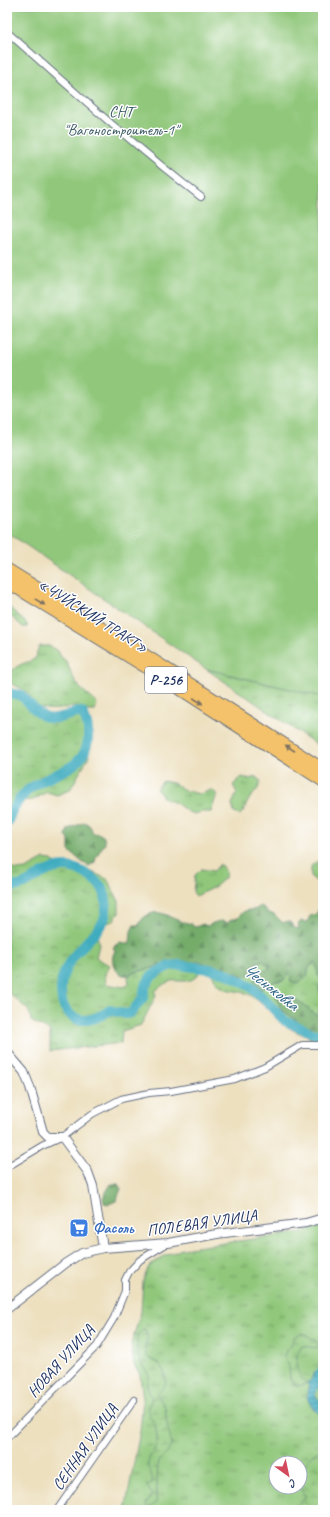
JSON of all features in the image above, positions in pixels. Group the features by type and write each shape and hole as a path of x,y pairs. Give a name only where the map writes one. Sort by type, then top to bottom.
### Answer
{"highway":[{"name":"«ЧУЙСКИЙ ТРАКТ»","path":"7,569 323,769"},
{"name":"«ЧУЙСКИЙ ТРАКТ»","path":"7,582 147,668 323,781"}],"street":[{"path":"7,32 167,171 201,196"},
{"path":"7,1167 42,1146 62,1137 92,1114 121,1099 235,1079 265,1067 302,1045 323,1045"},
{"path":"7,1052 24,1072 43,1132 48,1137 62,1137"},
{"path":"62,1137 88,1172 93,1186 103,1248"},
{"name":"ПОЛЕВАЯ УЛИЦА","path":"7,1309 82,1253 103,1248 168,1243 217,1234 306,1223 323,1218"},
{"name":"НОВАЯ УЛИЦА","path":"7,1438 97,1346 114,1318 124,1291 125,1280 134,1266 140,1260 168,1243"},
{"name":"СЕННАЯ УЛИЦА","path":"57,1510 134,1400"}],"green space":[{"name":"СНТ \"Вагоностроитель-1\"","path":"7,7 323,7 323,697 206,669 7,532"},
{"path":"7,605 27,624 27,627 23,627 7,613"},
{"path":"40,646 49,646 58,651 61,657 66,661 80,688 97,703 95,711 74,707 52,709 39,707 35,705 25,691 10,683 11,672 17,666 36,658"},
{"path":"206,669 323,697 323,749"},
{"path":"7,693 21,695 35,710 46,717 58,718 82,712 88,723 87,747 89,756 70,790 57,795 47,792 33,800 17,801 7,823"},
{"path":"242,777 249,779 256,777 261,781 240,815 234,813 232,804 237,793 233,785"},
{"path":"163,781 173,783 186,791 200,794 211,790 217,794 211,812 194,814 188,812 176,803 164,798 156,789"},
{"path":"85,822 90,826 93,833 100,834 104,837 105,843 96,857 95,862 89,866 69,851 69,840 66,836 68,829"},
{"path":"323,858 323,886 311,877 311,866"},
{"path":"44,859 52,860 59,867 72,867 83,873 90,871 107,879 119,901 119,913 113,921 102,925 93,935 98,938 99,945 96,957 110,965 105,974 106,984 124,987 129,984 128,976 133,973 178,961 188,963 198,962 204,964 198,975 193,979 185,981 170,981 155,991 156,996 141,1025 122,1031 121,1043 50,1051 50,1031 31,1021 29,1011 7,991 7,862 15,870 26,869"},
{"path":"220,864 226,872 225,878 216,886 196,896 193,892 195,875 201,869 214,871"},
{"path":"261,906 267,912 275,915 283,923 287,921 295,928 299,929 298,924 301,921 307,922 310,916 316,914 320,907 323,907 323,1001 319,989 322,978 318,976 316,962 309,967 307,976 299,984 290,981 291,976 289,973 284,980 276,981 260,989 254,981 255,978 260,973 270,968 263,960 257,962 250,968 250,972 247,977 222,968 198,962 188,963 178,961 128,975 119,973 113,965 112,960 115,951 113,947 120,942 130,944 131,931 134,925 139,925 144,917 150,914 164,914 195,927 203,924 207,926 220,921 228,923 231,919 236,919 243,912 254,910"},
{"path":"263,960 268,964 270,969 265,971 265,987 276,981 281,981 288,972 291,976 291,981 299,984 307,976 309,967 316,961 322,978 319,989 323,1001 323,1014 320,1017 305,1005 291,997 275,996 282,1010 296,1020 306,1035 297,1032 282,1023 262,1004 248,994 221,987 214,978 209,965 238,974"},
{"path":"281,994 291,997 305,1005 320,1017 323,1014 323,1039 311,1040 296,1020 282,1010 275,996"},
{"path":"111,1184 118,1184 121,1189 116,1201 109,1204 104,1203 103,1197"},
{"path":"323,1226 323,1510 125,1510 140,1431 143,1399 140,1375 134,1365 131,1344 141,1312 143,1281 149,1266 164,1256 182,1249 296,1233"},
{"path":"145,1329 147,1335 146,1354 148,1358 159,1364 165,1377 166,1383 163,1389 157,1394 165,1407 168,1430 172,1444 158,1465 156,1503 149,1508 146,1504 152,1495 147,1486 152,1483 152,1476 148,1468 148,1462 157,1444 157,1433 153,1421 149,1415 149,1408 152,1399 148,1387 149,1377 141,1363 137,1350 138,1334"},
{"path":"303,1333 315,1339 318,1344 317,1348 302,1346 298,1353 296,1365 300,1377 307,1383 296,1386 290,1379 289,1366 285,1358 285,1353 291,1346 294,1337"},
{"path":"323,1449 323,1510 289,1510 290,1508 298,1506 305,1495 308,1495 308,1460 311,1456"}],"water":[{"path":"323,1366 323,1377 315,1395 319,1400 323,1401 323,1415 312,1407 308,1399 307,1390 309,1386 307,1383 310,1381 315,1372"}],"waterway":[{"name":"Чесноковка","path":"7,693 21,695 35,710 46,717 58,718 82,712 88,732 86,750 81,758 74,765 28,790 21,797 11,813 7,823"},
{"name":"Чесноковка","path":"7,886 22,885 53,869 69,867 76,869 92,878 102,888 106,905 106,913 102,925 71,960 63,974 61,982 63,1004 70,1015 76,1019 93,1019 110,1010 125,1014 131,1013 143,998 145,986 151,977 169,966 179,965 224,972 251,987 285,1021 317,1035 323,1034"}],"place":[{"name":"Фасоль","path":"79,1228"}]}
